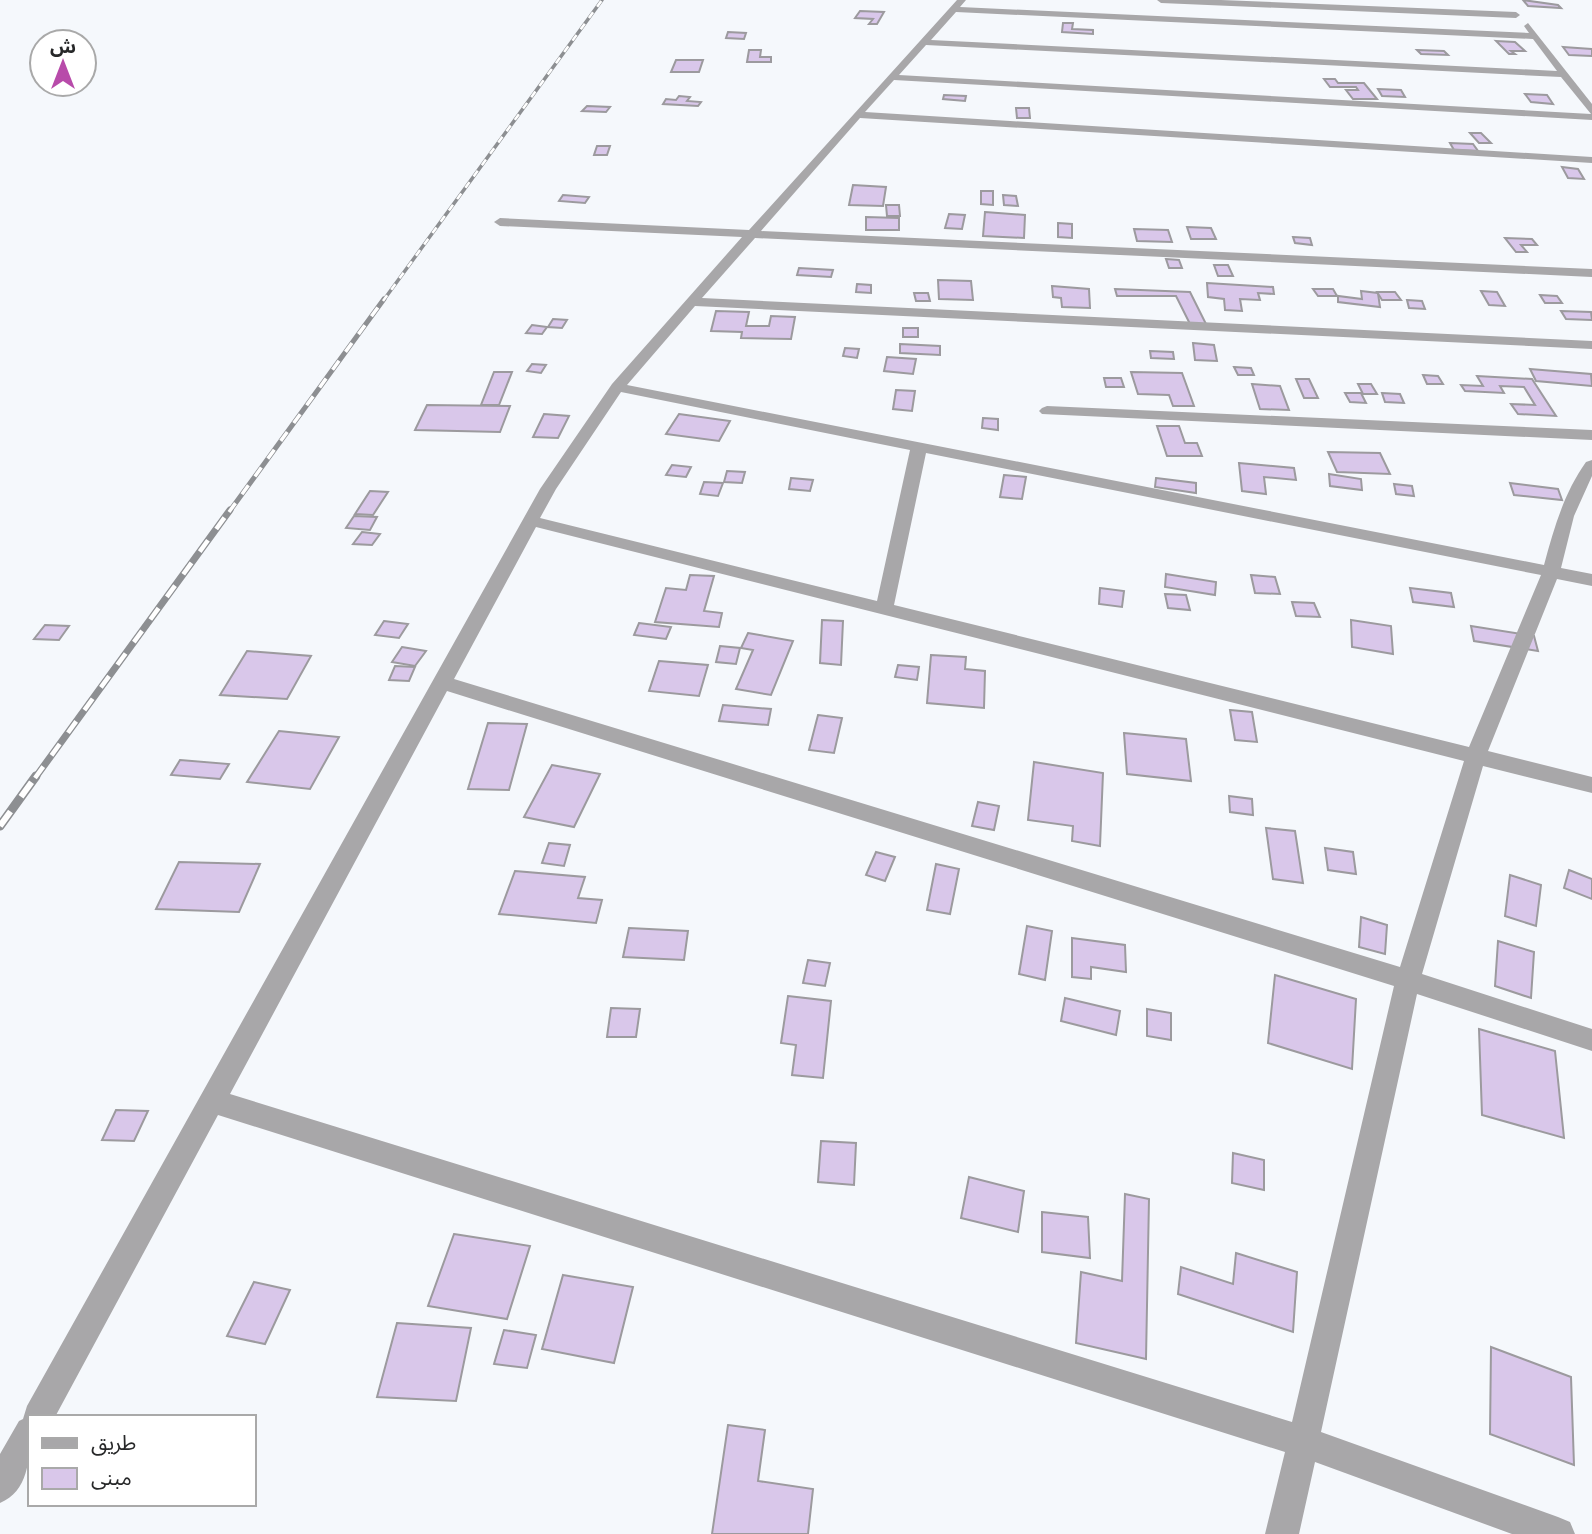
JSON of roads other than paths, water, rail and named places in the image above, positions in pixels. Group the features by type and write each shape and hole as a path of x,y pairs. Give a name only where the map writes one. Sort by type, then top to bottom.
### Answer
{"street":[{"path":"1161,0 1516,15"},
{"path":"1500,0 1535,36 1592,111"},
{"path":"39,1415 548,489 617,387 958,5 1535,36"},
{"path":"924,42 1562,74"},
{"path":"891,77 1592,117"},
{"path":"857,115 1592,160"},
{"path":"500,222 1592,273"},
{"path":"692,302 1592,345"},
{"path":"617,387 1592,580"},
{"path":"1047,411 1592,435"},
{"path":"884,609 919,447"},
{"path":"1282,1534 1408,980 1476,755 1551,572 1566,516 1589,475"},
{"path":"531,522 1592,785"},
{"path":"442,682 1408,980 1592,1040"},
{"path":"210,1100 1302,1441 1558,1534"},
{"path":"0,1487 28,1436"}],"railway":[{"path":"383,301 602,0"},
{"path":"229,512 384,299"},
{"path":"35,778 230,510"},
{"path":"0,826 36,776"}]}
